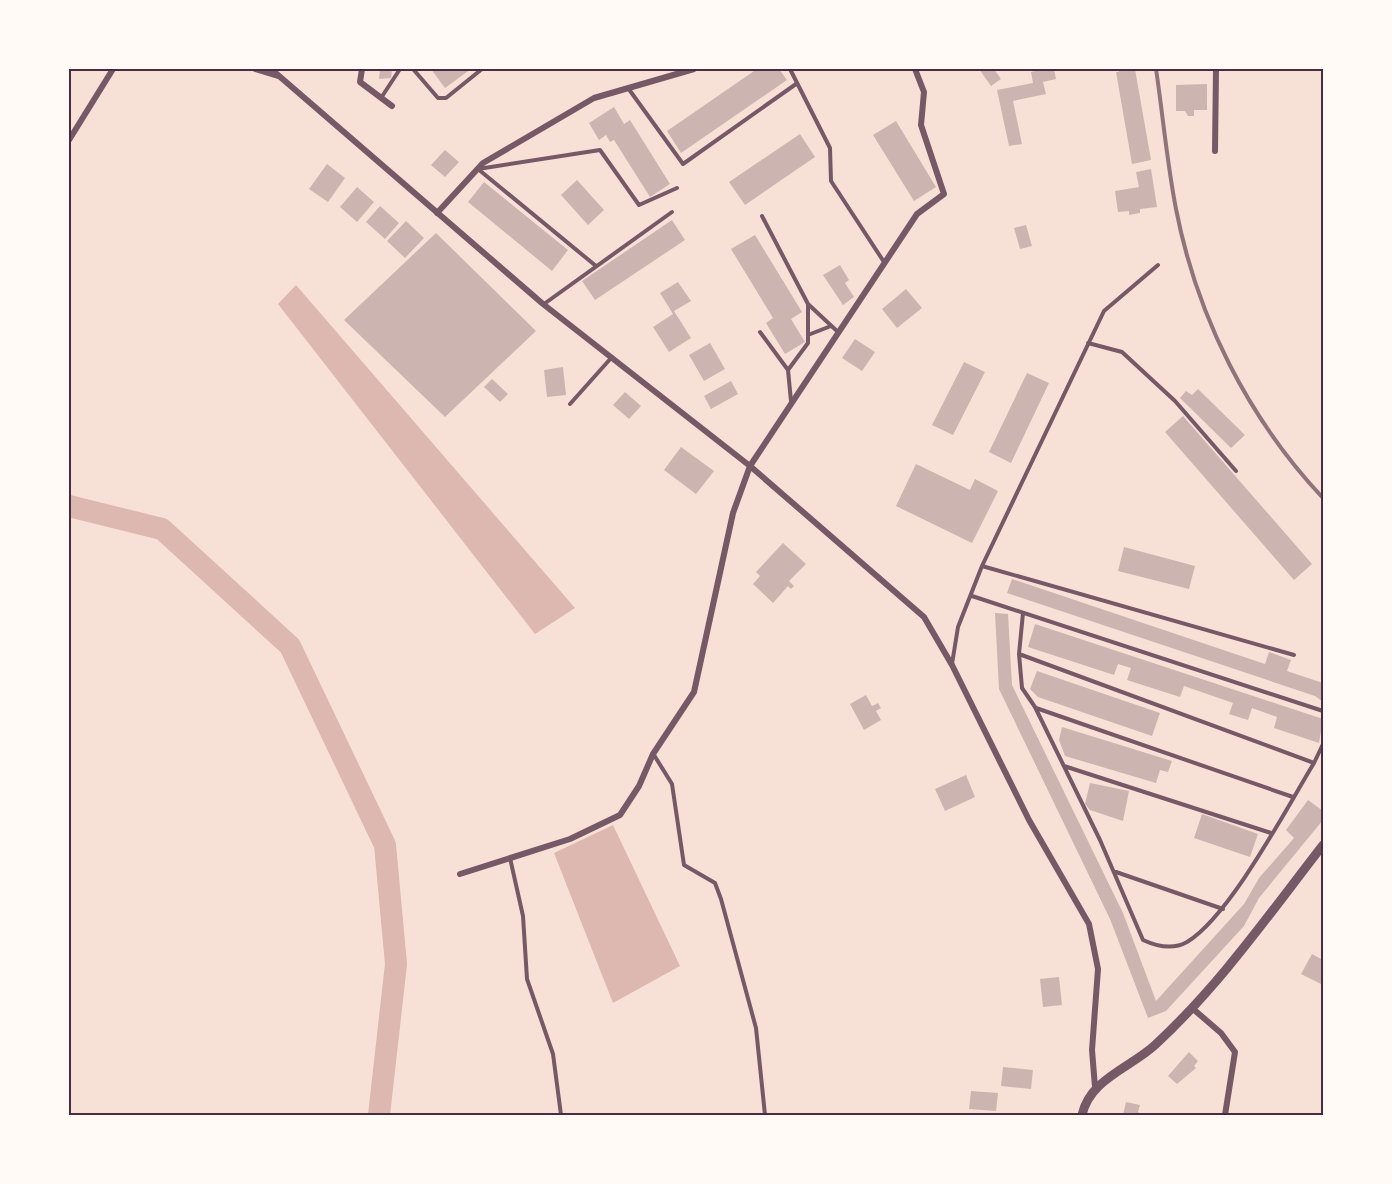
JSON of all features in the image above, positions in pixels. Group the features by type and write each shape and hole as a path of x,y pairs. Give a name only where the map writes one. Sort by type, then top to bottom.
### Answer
{"street":[{"path":"69,140 113,69"},
{"path":"255,69 279,76"},
{"path":"271,69 543,304 750,466 924,617 952,665 1029,820 1089,924 1098,969 1092,1050 1095,1087"},
{"path":"362,69 360,82 392,106"},
{"path":"437,213 483,163 594,98 694,69"},
{"path":"460,873 570,839 620,815 639,786 653,754 694,692 733,513 750,466 917,214 944,194 921,125 924,92 915,69"},
{"path":"1215,151 1216,69"},
{"path":"1082,1115 1085,1102 1095,1087 1154,1046 1218,980 1323,844"},
{"path":"1192,1008 1221,1033 1235,1052 1225,1115"}],"lane":[{"path":"381,98 399,69"},
{"path":"413,69 438,98 446,98 482,69"},
{"path":"790,69 830,148 831,181 885,262"},
{"path":"628,88 682,164 796,84"},
{"path":"478,169 600,150 639,205 677,188"},
{"path":"478,169 596,266"},
{"path":"543,304 672,212"},
{"path":"762,216 808,304 838,332"},
{"path":"952,665 958,627 982,566 1104,311 1158,265"},
{"path":"788,370 808,343 808,304"},
{"path":"808,335 831,326"},
{"path":"760,332 788,370 791,402"},
{"path":"1088,343 1122,352 1175,401 1236,471"},
{"path":"570,404 612,357"},
{"path":"982,566 1294,656"},
{"path":"972,596 1323,711"},
{"path":"1023,614 1019,654 1022,688 1035,708 1063,765 1143,940 1158,947 1186,943 1223,909 1314,763 1323,744"},
{"path":"1019,654 1314,763"},
{"path":"1035,708 1293,797"},
{"path":"653,754 672,784 684,865 715,884 721,898 756,1028 765,1115"},
{"path":"1063,765 1270,833"},
{"path":"510,858 523,916 527,979 553,1054 561,1115"},
{"path":"1116,872 1223,909"}],"shaded area":[{"path":"296,285 575,608 535,634 278,304"},
{"path":"613,825 680,966 613,1003 554,853"}],"building":[{"path":"380,69 392,69 391,78 379,79"},
{"path":"431,69 471,69 445,88"},
{"path":"757,69 779,69 787,80 681,153 667,131"},
{"path":"979,69 994,69 1001,79 991,86"},
{"path":"1054,69 1056,79 1043,82 1046,94 1013,101 1022,144 1009,146 997,90 1033,83 1031,72"},
{"path":"1119,69 1135,69 1151,160 1132,164 1116,72 1119,72"},
{"path":"1207,84 1207,110 1194,110 1194,116 1188,116 1185,111 1176,111 1176,85"},
{"path":"614,107 624,124 630,120 670,184 650,197 614,140 610,142 606,135 599,140 589,123"},
{"path":"896,121 936,187 914,201 873,135"},
{"path":"800,134 815,157 745,205 729,182"},
{"path":"445,150 459,162 445,177 431,165"},
{"path":"327,164 345,178 328,202 309,189"},
{"path":"1151,169 1157,207 1140,209 1140,213 1129,215 1129,211 1118,212 1115,191 1139,187 1136,172"},
{"path":"577,180 604,210 588,225 561,195"},
{"path":"484,182 568,250 552,271 468,202"},
{"path":"357,187 374,202 357,222 340,207"},
{"path":"380,206 399,223 385,239 366,222"},
{"path":"672,220 685,240 595,300 582,281"},
{"path":"406,221 424,238 405,258 387,241"},
{"path":"1026,225 1032,246 1020,249 1014,228"},
{"path":"436,233 536,331 445,417 344,320"},
{"path":"755,235 802,312 791,319 805,342 785,354 766,323 773,318 731,249"},
{"path":"840,265 849,280 845,283 854,297 843,305 823,275"},
{"path":"678,282 691,301 674,311 691,338 669,352 653,327 673,314 660,293"},
{"path":"906,289 922,308 897,328 882,309"},
{"path":"855,339 875,352 862,371 842,358"},
{"path":"710,343 725,369 704,381 689,355"},
{"path":"964,362 985,372 953,435 932,425"},
{"path":"563,367 566,395 547,397 544,370"},
{"path":"1027,373 1049,383 1011,463 989,452"},
{"path":"492,379 508,394 500,402 484,387"},
{"path":"731,381 738,394 711,409 704,396"},
{"path":"1198,389 1245,435 1231,448 1180,398 1186,391 1192,395"},
{"path":"625,392 641,406 629,419 613,405"},
{"path":"1183,416 1312,564 1294,580 1165,432"},
{"path":"681,447 714,471 696,494 664,470"},
{"path":"916,464 970,490 975,479 998,491 972,543 896,506"},
{"path":"783,543 806,564 789,581 794,586 791,589 788,586 773,603 753,584 760,576 756,572"},
{"path":"1124,547 1195,566 1189,589 1118,571"},
{"path":"1012,579 1265,664 1269,652 1291,660 1287,671 1323,683 1322,701 1315,696 1007,593"},
{"path":"995,613 1008,614 1012,685 1123,913 1156,1001 1244,904 1259,878 1294,838 1286,830 1308,800 1323,811 1323,820 1259,898 1244,926 1166,1011 1148,1018 1110,919 999,689"},
{"path":"1035,624 1323,719 1319,743 1274,728 1277,717 1252,708 1248,720 1229,714 1233,703 1184,686 1180,697 1127,680 1131,668 1118,664 1114,675 1028,647"},
{"path":"1037,671 1160,713 1152,736 1038,697 1030,689"},
{"path":"866,695 872,706 878,703 881,708 876,711 881,720 864,730 850,704"},
{"path":"1062,727 1172,761 1168,772 1160,770 1156,783 1065,756 1059,740"},
{"path":"966,775 975,797 945,811 935,789"},
{"path":"1090,783 1129,791 1123,821 1090,810 1085,804"},
{"path":"1202,814 1258,834 1250,857 1194,838"},
{"path":"1312,954 1323,960 1321,984 1301,974"},
{"path":"1059,977 1062,1005 1043,1007 1040,979"},
{"path":"1189,1052 1198,1061 1194,1066 1196,1068 1177,1084 1168,1076"},
{"path":"1003,1067 1033,1070 1031,1089 1001,1086"},
{"path":"971,1091 998,1093 996,1111 969,1109"},
{"path":"1126,1102 1140,1105 1138,1112 1142,1115 1123,1115"}],"waterway":[{"path":"69,506 162,529 290,646 385,845 396,964 379,1115"}],"railway":[{"path":"1156,69 1176,209 1185,249 1212,327 1229,364 1271,434 1323,498"}]}
